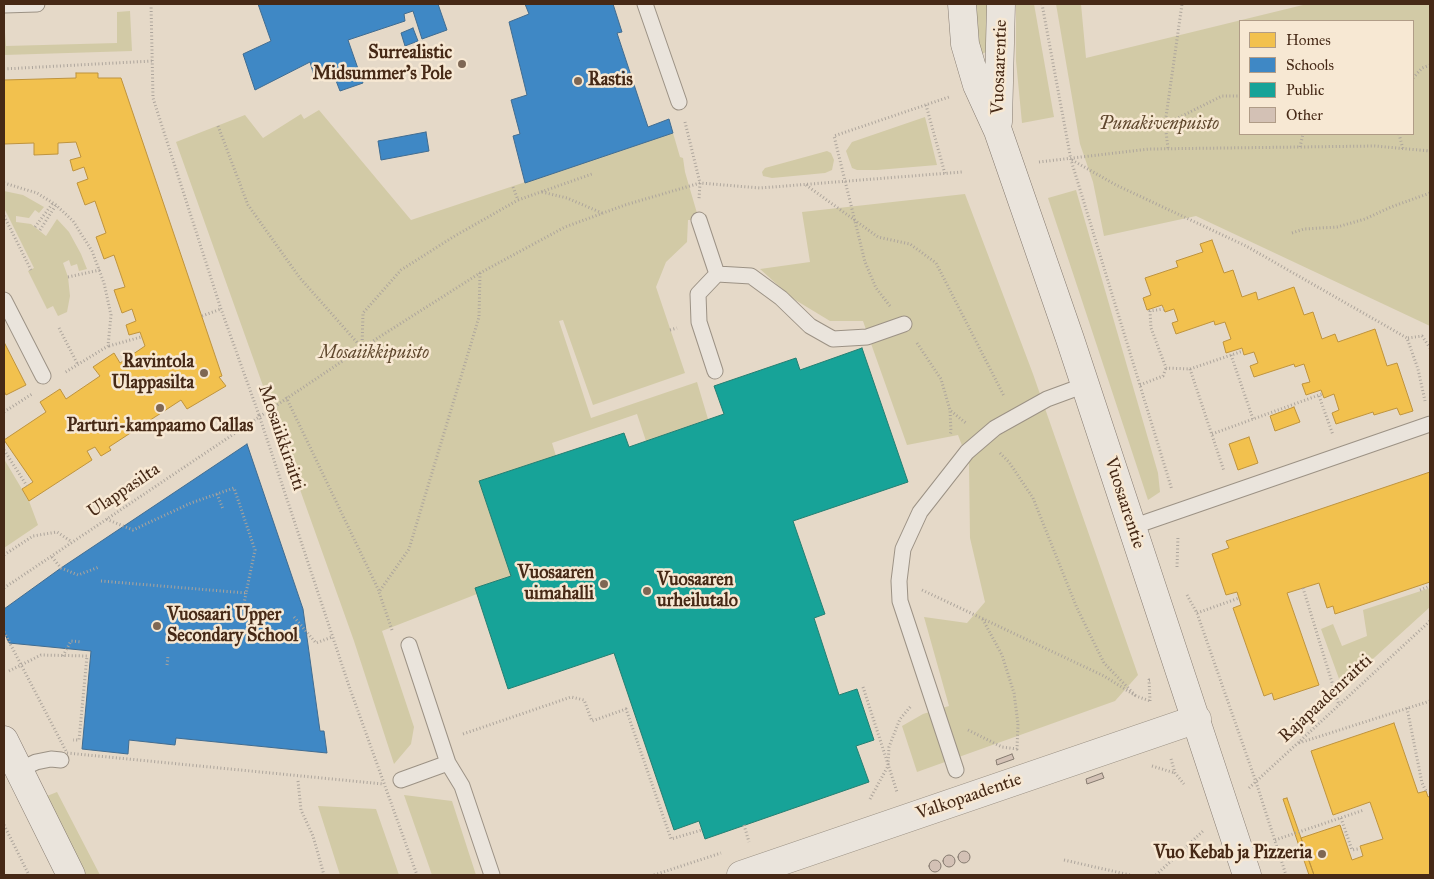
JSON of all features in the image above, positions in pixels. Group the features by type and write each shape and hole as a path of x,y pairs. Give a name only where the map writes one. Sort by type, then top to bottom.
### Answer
{"street":[{"name":"Vuosaarentie","path":"962,4 965,44 977,85 998,131 1085,384 1247,875"},
{"name":"Vuosaarentie","path":"998,131 1001,4"},
{"name":"Valkopaadentie","path":"741,875 1197,719"},
{"path":"4,740 71,875"}],"lane":[{"path":"4,5 37,4"},
{"path":"645,4 679,102"},
{"path":"699,220 717,274"},
{"path":"715,371 699,322 698,294 717,274 751,276 781,298 810,326 833,339 866,336 904,324"},
{"path":"4,300 41,383"},
{"path":"956,770 900,601 899,581 903,549 920,512 967,452 983,437 1047,399 1085,384"},
{"path":"1132,527 1177,509 1430,424"},
{"path":"410,645 448,763 462,786 492,875"},
{"path":"19,770 36,762 51,759 61,760"},
{"path":"401,780 448,763"}],"path":[{"name":"Mosaiikkiraitti","path":"151,4 153,98 221,309 259,416 332,636 383,784 417,875"},
{"path":"1042,4 1071,160 1177,509 1177,574"},
{"path":"1168,148 1165,124 1182,4"},
{"path":"4,69 152,61"},
{"path":"1414,77 1422,68 1430,65"},
{"path":"1165,124 1222,96 1239,96"},
{"path":"847,182 834,136 949,98"},
{"path":"679,102 693,148 700,183"},
{"path":"926,105 945,174"},
{"path":"218,126 248,205 300,278 362,348"},
{"path":"1300,147 1303,135"},
{"path":"1399,135 1404,148"},
{"path":"1034,162 1071,160 1168,148 1375,146 1430,151"},
{"path":"1071,160 1116,185 1246,246 1407,338 1422,336 1430,348"},
{"name":"Ulappasilta","path":"4,588 286,397 480,272 544,237 602,213 686,185 700,183 760,188 962,172"},
{"path":"362,348 363,313 401,270 453,237 518,200 592,174"},
{"path":"4,183 37,193 55,204 73,221 86,240 100,270 112,315 108,346"},
{"path":"806,185 878,237 910,244 936,263 1014,417"},
{"path":"513,187 518,200"},
{"path":"542,192 566,198 602,213"},
{"path":"1292,233 1304,229 1337,227 1365,219 1391,206 1430,193"},
{"path":"35,227 55,204"},
{"path":"40,230 55,204"},
{"path":"4,216 31,270"},
{"path":"68,277 100,270"},
{"path":"379,592 409,549 479,317 480,272"},
{"path":"202,316 221,309"},
{"path":"1140,385 1164,376 1166,368 1151,328 1150,311 1164,309"},
{"path":"60,328 78,365"},
{"path":"63,374 108,346 142,337"},
{"path":"1407,338 1418,369 1430,424"},
{"path":"1166,368 1190,369 1243,351"},
{"path":"1231,355 1254,419"},
{"path":"1190,369 1231,492"},
{"path":"4,412 41,383"},
{"path":"1212,434 1321,395 1339,455"},
{"path":"286,397 379,592 394,637"},
{"path":"950,410 983,437 1009,462 1033,498 1077,608 1104,664 1136,696"},
{"path":"4,450 27,486"},
{"path":"106,519 133,530 234,488 255,550 244,604"},
{"path":"217,494 223,508"},
{"path":"4,555 33,536 57,532 72,542"},
{"path":"52,557 61,568 78,575 99,567"},
{"path":"101,581 246,593"},
{"path":"1420,590 1430,586"},
{"path":"915,587 1104,676 1136,696 1150,701"},
{"path":"1303,588 1339,705"},
{"path":"1185,590 1197,613 1256,782 1286,875"},
{"path":"1197,613 1239,598"},
{"path":"294,617 316,643 332,636"},
{"path":"936,714 1002,746 1017,749 1018,724 1014,692 1002,655 982,617"},
{"name":"Rajapaadenraitti","path":"1245,792 1430,620"},
{"path":"4,632 67,753 383,784"},
{"path":"63,656 71,641 82,642"},
{"path":"9,670 41,655 87,656 80,740 61,740"},
{"path":"167,665 168,656"},
{"path":"868,803 888,766 889,747 900,719 927,686"},
{"path":"863,687 897,793"},
{"path":"455,736 571,697 584,700 592,721 626,709 671,839 702,830"},
{"path":"1296,744 1430,701"},
{"path":"1407,708 1422,783 1426,791"},
{"path":"298,781 301,810 313,836 324,875"},
{"path":"1275,840 1364,810"},
{"path":"1341,818 1352,850 1358,849"},
{"path":"4,825 29,875"},
{"path":"741,846 749,843 744,826"},
{"path":"1156,875 1195,839"},
{"path":"654,875 724,852"},
{"path":"1064,860 1130,875"}],"green space":[{"path":"972,4 989,4 986,52 982,54 976,52"},
{"path":"1016,4 1034,4 1054,117 1022,123 1016,61"},
{"name":"Punakivenpuisto","path":"1056,4 1081,4 1086,58 1239,21 1239,135 1414,135 1414,20 1242,20 1307,4 1430,4 1430,326 1196,216 1104,236 1093,182 1080,144"},
{"path":"130,11 132,51 4,55 4,19 6,46 117,43 117,12"},
{"name":"Mosaiikkipuisto","path":"319,110 411,220 673,133 680,157 683,158 685,172 699,220 688,220 687,242 666,262 656,287 685,373 593,405 563,320 559,321 591,418 697,382 708,419 646,441 637,414 552,443 556,456 479,481 511,576 475,588 477,594 382,631 414,727 411,744 394,764 354,641 176,142 245,115 263,138 301,114 304,119"},
{"path":"925,117 937,165 877,170 857,170 852,168 846,151 852,142"},
{"path":"827,151 831,153 834,160 832,170 825,173 772,178 763,176 762,172 765,168"},
{"path":"1076,190 1158,473 1160,492 1148,500 1048,198"},
{"path":"4,191 23,195 44,207 39,213 35,210 29,218 16,216 16,222 31,224 46,236 57,219 69,232 81,254 87,269 79,271 77,264 71,266 69,260 63,263 68,277 70,296 67,312 58,316 53,306 47,309 28,271 34,268 4,208"},
{"path":"965,194 1033,374 1138,675 1115,701 917,772 902,726 923,714 949,706 924,617 967,623 985,602 970,538 969,464 958,435 907,445 863,321 830,321 792,298 760,269 810,262 802,212"},
{"path":"4,459 29,501 38,525 4,548"},
{"path":"1430,588 1430,607 1342,687 1321,629 1333,624 1342,646 1367,636 1363,610"},
{"path":"57,792 100,875 86,875 47,796"},
{"path":"404,795 452,801 476,875 432,875"},
{"path":"318,806 376,809 399,875 340,875"}],"building: Homes":[{"path":"76,73 98,73 98,78 121,78 222,376 219,377 226,386 187,409 181,400 109,447 111,450 101,456 95,447 87,451 92,460 29,501 22,489 33,482 4,440 46,412 40,402 60,389 66,399 100,376 93,367 114,353 120,363 145,346 140,332 129,335 126,325 136,321 132,309 122,313 114,290 125,287 114,255 104,259 96,237 106,233 95,201 85,205 77,183 88,179 84,167 73,171 70,160 81,157 76,142 58,143 58,154 34,155 34,143 4,144 4,80 76,78"},
{"path":"1212,240 1224,273 1233,270 1242,297 1256,292 1258,300 1294,287 1304,315 1313,312 1322,339 1335,334 1338,342 1375,329 1387,366 1397,363 1413,411 1400,415 1397,408 1374,415 1373,412 1336,424 1332,413 1339,410 1334,394 1324,398 1321,390 1306,395 1302,384 1310,382 1304,364 1295,367 1294,364 1254,377 1250,366 1258,363 1254,352 1244,355 1242,348 1226,353 1223,342 1231,339 1225,322 1215,325 1214,321 1176,334 1172,323 1178,321 1174,309 1165,312 1162,305 1147,310 1143,298 1151,295 1145,278 1178,267 1176,261 1203,252 1200,244"},
{"path":"4,342 26,385 6,395 4,391"},
{"path":"1294,407 1300,422 1275,431 1270,416"},
{"path":"1249,437 1258,463 1238,470 1229,444"},
{"path":"1430,472 1430,582 1335,614 1333,606 1327,608 1319,583 1287,593 1319,685 1274,700 1272,693 1264,696 1233,608 1241,605 1237,592 1226,595 1212,554 1229,548 1226,541"},
{"path":"1394,723 1418,793 1426,791 1428,797 1430,796 1430,875 1314,875 1301,838 1340,825 1352,860 1363,856 1360,846 1383,839 1370,802 1333,815 1311,751"},
{"path":"1287,798 1314,875 1309,875 1283,799"}],"building: Schools":[{"path":"258,4 438,4 447,30 422,39 413,11 404,14 405,21 348,40 363,83 340,91 333,73 315,79 310,62 255,90 243,54 271,41"},
{"name":"Rastis","path":"525,4 613,4 622,32 617,33 648,127 669,119 673,133 525,183 513,136 520,134 511,100 527,95 509,22 529,14"},
{"path":"413,28 418,41 405,46 401,33"},
{"path":"426,132 429,151 381,160 378,141"},
{"name":"Vuosaari Upper Secondary School","path":"247,444 303,609 320,731 324,731 327,753 176,738 175,745 129,740 128,754 82,749 91,651 9,643 4,632 4,609 61,568"}],"building: Public":[{"name":"Vuosaaren urheilutalo","path":"862,348 908,482 793,521 825,614 814,618 839,695 857,689 874,740 856,746 869,782 705,839 699,821 674,830 614,653 508,689 475,588 511,576 479,481 624,433 629,447 724,414 714,386 796,358 800,370"}],"building: Other":[{"path":"1012,754 1014,759 997,765 996,760"},
{"path":"1102,773 1104,778 1087,784 1086,779"},
{"path":"962,851 966,851 970,857 966,863 962,863 958,859 958,855"},
{"path":"947,855 951,855 955,861 951,867 947,867 943,863 943,859"},
{"path":"933,860 937,860 941,866 937,872 933,872 929,868 929,864"}],"place":[{"name":"Surrealistic Midsummer's Pole","path":"462,64"},
{"name":"Rastis","path":"578,81"},
{"name":"Ravintola Ulappasilta","path":"204,373"},
{"name":"Parturi-kampaamo Callas","path":"160,408"},
{"name":"Vuosaaren uimahalli","path":"604,584"},
{"name":"Vuosaaren urheilutalo","path":"647,591"},
{"name":"Vuosaari Upper Secondary School","path":"157,626"},
{"name":"Vuo Kebab ja Pizzeria","path":"1322,854"}]}
